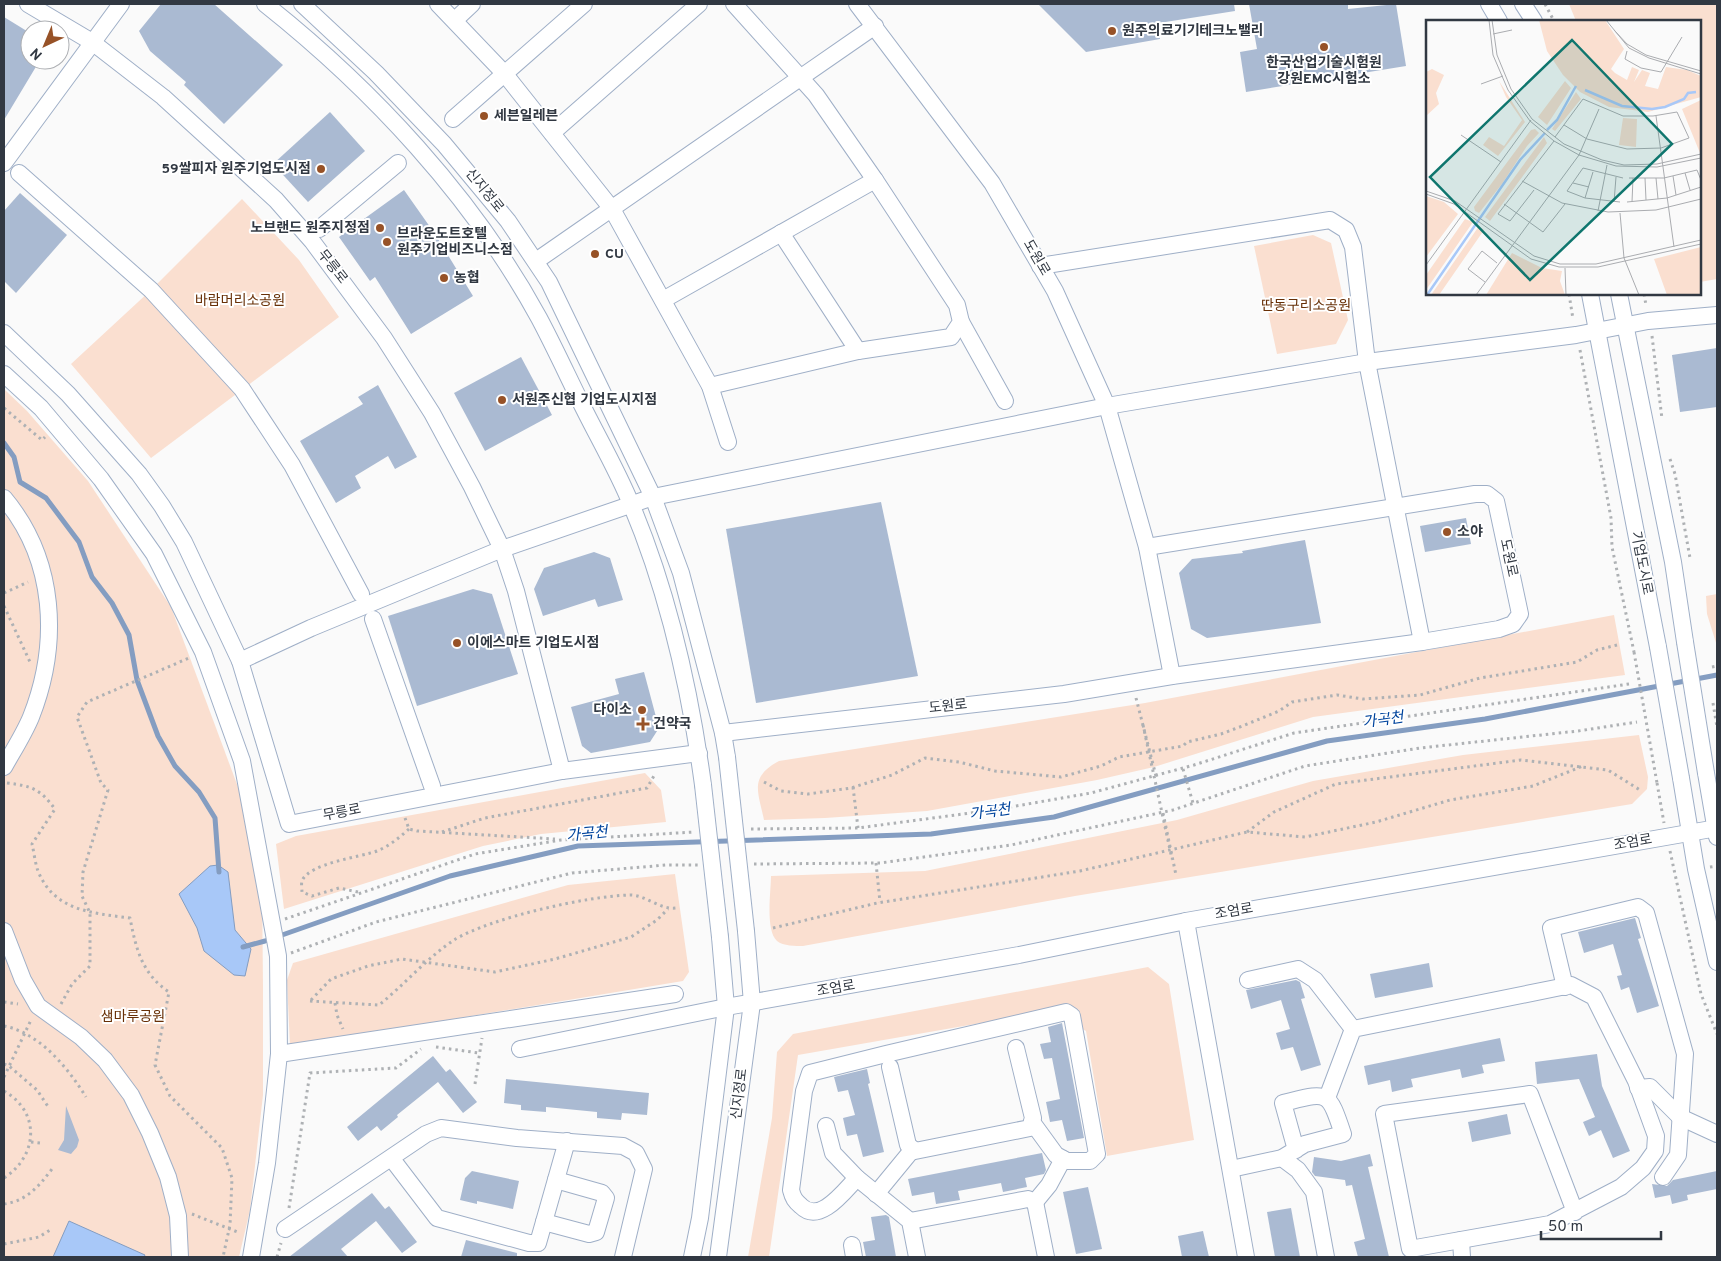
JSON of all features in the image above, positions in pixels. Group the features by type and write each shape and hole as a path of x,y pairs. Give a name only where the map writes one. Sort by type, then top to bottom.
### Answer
{"street":[{"name":"무릉로","path":"28,4 92,42 163,97 276,200 312,241 384,338 432,414 472,487 502,549 516,591 562,771"},
{"path":"4,163 121,4"},
{"name":"신지정로","path":"265,4 320,49 371,98 425,158 460,201 502,260 539,318 631,503 658,575 680,652 699,753 726,1007 701,1210 692,1257"},
{"name":"신지정로","path":"302,4 376,73 444,144 487,194 536,261 582,346 654,497 681,573 723,733 746,930 752,1003 718,1257"},
{"path":"438,4 509,79 612,209 710,386 728,442"},
{"path":"455,20 472,4"},
{"path":"453,119 509,79 584,4"},
{"path":"552,133 699,4"},
{"path":"734,4 816,94 875,180 957,305 962,322 1005,401"},
{"name":"도원로","path":"857,4 992,182 1055,291 1107,406 1147,548 1172,676"},
{"path":"1489,4 1498,20"},
{"path":"1523,4 1533,20"},
{"path":"536,261 875,26"},
{"path":"319,229 398,163"},
{"path":"19,174 151,290 242,389 292,465 361,594"},
{"path":"662,300 875,180"},
{"path":"1040,266 1330,220 1346,230 1353,247 1367,362 1422,642"},
{"path":"781,233 858,351"},
{"name":"기업도시로","path":"1590,295 1658,647 1682,778 1689,833 1717,962"},
{"path":"1619,295 1673,562 1717,832"},
{"path":"240,661 319,625 502,549 631,503 654,497 1107,406 1367,362 1598,330 1648,320 1717,315"},
{"path":"710,386 858,351 951,337 962,322"},
{"name":"무릉로","path":"4,333 95,423 139,474 162,506 184,542 240,661 289,824 562,771 699,753"},
{"path":"4,374 41,408 101,479 154,554 203,652 242,761 278,956 279,1054 268,1163 251,1257"},
{"name":"도원로","path":"723,733 1064,694 1172,676 1422,642 1499,629 1512,624 1520,614 1496,501 1487,494 1475,494 1147,548"},
{"path":"4,498 19,516 38,552 49,599 47,646 41,686 30,718 4,767"},
{"path":"373,619 432,786"},
{"name":"조엄로","path":"520,1049 726,1007 1010,957 1186,921 1689,833 1717,832"},
{"path":"1564,986 1551,928 1638,907 1646,913 1685,1054 1678,1155 1663,1178"},
{"path":"1186,921 1246,1257"},
{"path":"4,931 23,980 43,1010 81,1037 105,1060 131,1095 150,1133 168,1177 178,1216 180,1257"},
{"path":"1248,980 1298,969 1315,980 1353,1029"},
{"path":"1353,1029 1571,985 1594,996 1638,1088 1656,1136 1655,1151 1642,1168 1622,1187 1576,1212 1550,1224 1410,1249 1384,1114 1530,1094 1576,1212"},
{"path":"279,1054 675,994"},
{"path":"857,1178 831,1205 822,1210 813,1212 804,1210 793,1198 791,1190 804,1092 810,1074 886,1054 1066,1012 1072,1016 1097,1154 1090,1161 1067,1161 1056,1155 1032,1122"},
{"path":"1327,1098 1353,1029"},
{"path":"890,1068 908,1145 916,1152 1030,1128 1033,1118 1016,1048"},
{"path":"1638,1088 1650,1088 1680,1117 1717,1134"},
{"path":"1231,1169 1289,1154 1305,1144 1342,1134 1333,1104 1327,1098 1316,1095 1283,1103 1289,1154 1314,1192 1326,1257"},
{"path":"826,1126 833,1153 857,1178 910,1221 917,1257"},
{"path":"285,1229 426,1134 441,1128 567,1142 623,1146 636,1154 644,1169 623,1257"},
{"path":"392,1158 437,1218 529,1243 538,1243 567,1142"},
{"path":"876,1194 912,1149"},
{"path":"1035,1202 1049,1185 1063,1159"},
{"path":"544,1222 589,1234 596,1232 606,1198 602,1193 556,1180"},
{"path":"910,1221 1028,1199 1035,1202"},
{"path":"1035,1202 1046,1257"},
{"path":"1461,1240 1462,1257"}],"path":[{"path":"1545,4 1553,20"},
{"path":"1569,295 1571,303"},
{"path":"1584,367 1611,518 1612,547 1634,652 1660,801"},
{"path":"4,408 42,440 50,433"},
{"path":"4,594 43,575"},
{"path":"4,606 41,686"},
{"path":"764,782 780,791 808,794 853,787 892,775 925,758 959,762 996,771 1061,777 1101,766 1119,757 1183,746 1187,742 1221,734 1278,711 1292,702 1337,695 1363,699 1420,695 1480,678 1577,662 1597,650 1617,645"},
{"path":"4,1077 25,1034 43,1010 64,1001 72,984 90,966 90,913 82,896 83,872 108,790 101,783 77,716 87,702 196,655"},
{"path":"1712,667 1717,666"},
{"path":"1193,803 1185,768 1294,733 1629,684"},
{"path":"1136,695 1176,875"},
{"path":"749,864 876,863 1011,845 1163,813 1305,766 1420,748 1578,731 1637,722"},
{"path":"1143,725 1152,752 1156,776"},
{"path":"1247,832 1274,812 1336,784 1521,760 1608,770 1640,790"},
{"path":"772,928 880,902 1080,871 1247,832 1305,837 1376,822 1450,800 1532,786 1583,766"},
{"path":"442,832 485,818 647,788 658,767"},
{"path":"4,783 30,785 46,797 55,809 32,844 38,871 55,898 90,913 130,918 137,951 154,982 169,992 155,1065 170,1096 222,1148 232,1178 229,1228 223,1257"},
{"path":"853,787 858,828"},
{"path":"403,810 409,830"},
{"path":"1163,813 1172,859"},
{"path":"360,892 339,888 312,896 302,892 302,882 308,873 338,860 383,848 396,841 409,830 560,840"},
{"path":"876,863 880,902"},
{"path":"278,956 306,949 376,922 572,873 666,865 703,865"},
{"path":"1675,872 1701,994 1717,1034"},
{"path":"668,909 657,920 631,937 555,959 495,972 428,962 402,959 368,966 331,979 310,1001 379,1005 428,962 453,941 482,927 562,905 631,895 653,901 668,909 676,908"},
{"path":"335,1003 337,1015 350,1044"},
{"path":"475,1084 478,1053 485,1023"},
{"path":"4,1026 25,1034 45,1048 73,1076 86,1097"},
{"path":"285,1229 310,1073 396,1068 425,1046"},
{"path":"434,1047 478,1053"},
{"path":"4,1064 9,1066 37,1090 49,1108"},
{"path":"4,1091 13,1096 24,1109 30,1125 31,1142 25,1158 15,1171 4,1178"},
{"path":"31,1142 40,1143"},
{"path":"4,1204 25,1198 52,1169"},
{"path":"175,1207 255,1240"},
{"path":"4,1244 39,1237 50,1230"}],"green space":[{"path":"1569,4 1717,4 1717,279 1701,282 1701,20 1576,20"},
{"name":"바람머리소공원","path":"242,199 299,260 339,317 151,458 71,364 151,290"},
{"name":"딴동구리소공원","path":"1313,235 1331,243 1348,320 1336,344 1277,354 1254,246"},
{"name":"샘마루공원","path":"4,389 27,411 88,481 171,607 238,787 262,880 263,988 263,1095 250,1210 239,1257 4,1257"},
{"path":"1717,594 1717,646 1707,614 1706,596"},
{"path":"1614,615 1625,675 1313,717 1154,767 1097,780 927,811 764,820 758,793 759,779 769,767 779,761 1145,703"},
{"path":"1639,735 1648,777 1647,789 1632,804 1075,896 803,946 780,943 773,936 771,928 771,876 925,871 1177,820 1313,781 1463,755"},
{"path":"645,773 661,790 666,822 541,834 483,846 284,909 276,844 296,836"},
{"path":"675,874 689,972 683,981 290,1046 287,980 293,963 568,885"},
{"path":"1148,967 1169,984 1194,1140 1107,1156 1086,1031 1079,1027 1079,1010 1072,1007 798,1055 769,1257 748,1257 772,1118 777,1052 793,1034"}],"water":[{"path":"218,865 228,872 235,930 251,949 245,976 234,975 204,951 197,928 179,894 210,866"},
{"path":"69,1221 145,1255 144,1257 53,1257"}],"building":[{"path":"161,4 214,4 283,65 224,124 184,85 186,82 150,51 139,31"},
{"name":"원주의료기기테크노밸리","path":"1038,4 1234,4 1235,11 1159,23 1160,39 1086,52"},
{"path":"1249,4 1348,4 1348,9 1396,4 1406,66 1246,92 1240,52 1257,49"},
{"path":"4,17 20,27 20,70 34,70 4,120"},
{"path":"330,112 365,151 308,202 273,164"},
{"path":"404,190 435,234 473,296 411,334 375,277 370,281 339,237"},
{"path":"20,193 67,235 16,293 4,281 4,211"},
{"path":"1717,348 1717,407 1680,412 1672,355"},
{"path":"521,357 552,415 485,451 454,393"},
{"path":"378,385 417,457 395,469 388,456 355,476 361,488 336,503 300,441 363,404 358,397"},
{"path":"881,502 918,676 756,703 726,529"},
{"path":"1466,518 1471,544 1425,552 1420,526"},
{"path":"1305,540 1321,623 1207,638 1191,629 1179,573 1192,559 1243,553 1242,551"},
{"path":"594,552 610,558 623,600 598,607 595,599 543,616 534,589 544,568"},
{"path":"473,589 492,594 518,674 417,706 388,616"},
{"path":"644,672 659,728 650,742 591,753 582,746 571,707 619,694 615,679"},
{"path":"1635,918 1641,938 1638,939 1659,1006 1637,1013 1629,987 1621,990 1617,976 1622,975 1613,944 1584,953 1578,932"},
{"path":"1429,963 1433,987 1375,998 1370,974"},
{"path":"1296,980 1300,982 1305,998 1301,999 1321,1065 1301,1071 1293,1047 1281,1050 1276,1033 1290,1029 1281,1000 1251,1009 1246,990"},
{"path":"1062,1023 1084,1138 1067,1141 1062,1120 1050,1122 1046,1102 1060,1099 1052,1058 1044,1059 1040,1044 1051,1042 1048,1027"},
{"path":"1500,1038 1505,1061 1482,1065 1484,1073 1462,1078 1460,1069 1411,1079 1413,1087 1392,1092 1390,1080 1368,1085 1364,1066"},
{"path":"1597,1054 1602,1086 1630,1151 1613,1158 1601,1130 1589,1136 1583,1122 1595,1117 1579,1079 1537,1084 1535,1062"},
{"path":"433,1056 446,1072 450,1069 477,1102 463,1113 438,1082 397,1115 398,1117 381,1131 377,1126 358,1141 347,1127"},
{"path":"867,1069 870,1083 868,1084 884,1152 863,1157 857,1134 847,1136 843,1118 855,1115 848,1090 838,1092 834,1077"},
{"path":"506,1079 649,1093 647,1115 622,1113 621,1120 597,1118 597,1112 546,1107 546,1112 521,1110 521,1105 504,1103"},
{"path":"66,1106 79,1140 77,1147 71,1154 58,1150 64,1140"},
{"path":"1507,1114 1511,1134 1472,1142 1468,1122"},
{"path":"1042,1153 1046,1170 1044,1174 1025,1178 1027,1187 1003,1192 1001,1183 958,1191 960,1200 936,1204 934,1192 912,1196 908,1179"},
{"path":"1370,1154 1373,1166 1368,1167 1389,1257 1358,1257 1354,1242 1365,1239 1352,1185 1346,1186 1345,1180 1315,1176 1312,1172 1314,1157 1341,1161"},
{"path":"472,1171 519,1181 513,1209 477,1201 477,1204 460,1200 465,1178"},
{"path":"1717,1171 1717,1189 1687,1195 1688,1200 1672,1204 1670,1195 1655,1198 1652,1184 1667,1186 1673,1180"},
{"path":"1088,1187 1102,1249 1076,1254 1063,1192"},
{"path":"372,1193 385,1209 389,1206 417,1242 402,1253 376,1221 341,1249 348,1257 289,1257"},
{"path":"1291,1208 1300,1257 1275,1257 1267,1212"},
{"path":"886,1215 889,1217 896,1257 866,1257 863,1242 875,1240 871,1217"},
{"path":"1203,1231 1209,1257 1182,1257 1178,1236"},
{"path":"466,1240 517,1253 517,1257 461,1257"}],"waterway":[{"path":"4,443 14,457 20,482 46,498 79,542 92,577 112,603 129,635 137,680 158,736 175,766 199,792 215,818 219,872"},
{"name":"가곡천","path":"243,947 450,876 578,846 931,834 1054,817 1327,741 1485,719 1717,675"}],"place":[{"name":"원주의료기기테크노밸리","path":"1112,31"},
{"name":"한국산업기술시험원 강원EMC시험소","path":"1324,47"},
{"name":"세븐일레븐","path":"484,116"},
{"name":"59쌀피자 원주기업도시점","path":"321,169"},
{"name":"노브랜드 원주지정점","path":"380,228"},
{"name":"브라운도트호텔 원주기업비즈니스점","path":"387,242"},
{"name":"CU","path":"595,254"},
{"name":"농협","path":"444,278"},
{"name":"서원주신협 기업도시지점","path":"502,400"},
{"name":"소야","path":"1447,532"},
{"name":"이에스마트 기업도시점","path":"457,643"},
{"name":"다이소","path":"642,710"},
{"name":"건약국","path":"643,724"}]}
